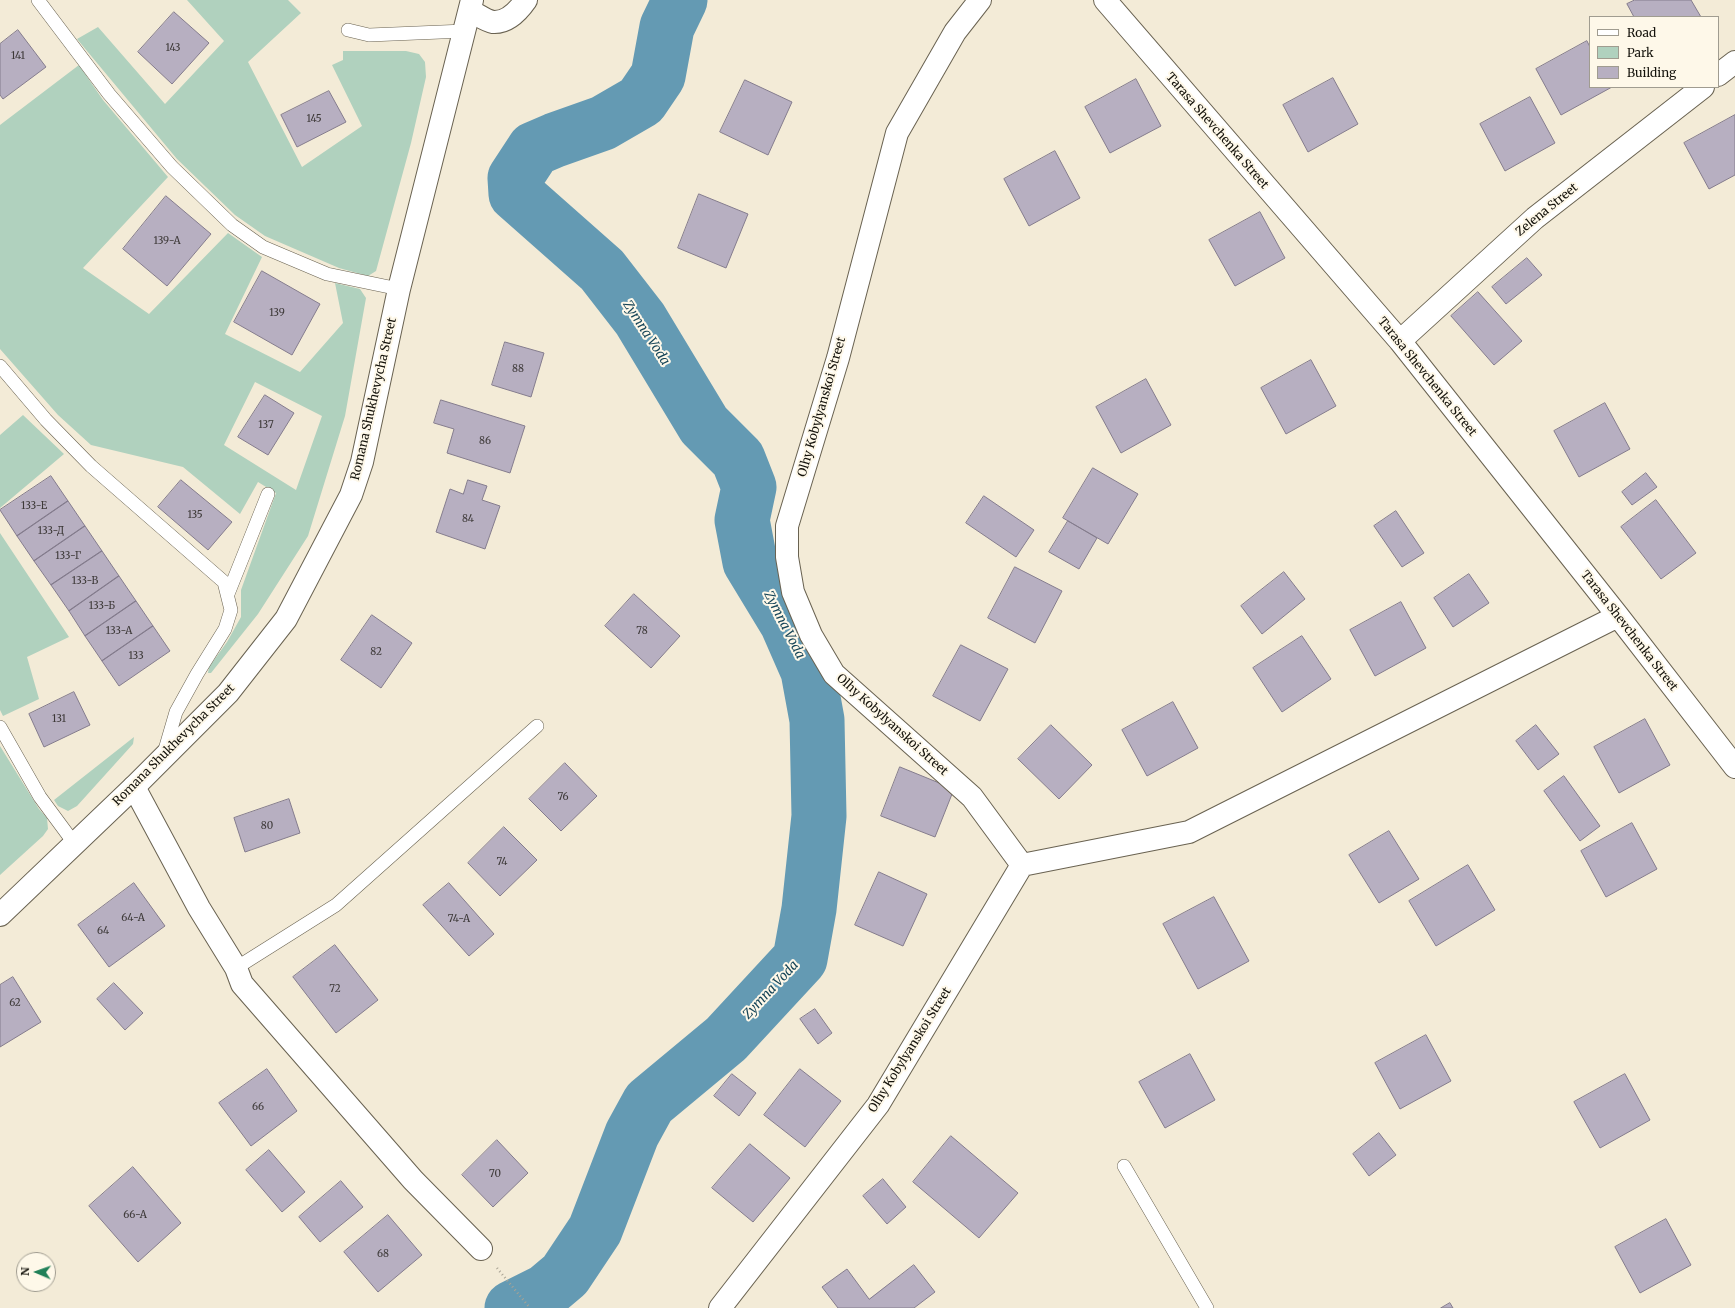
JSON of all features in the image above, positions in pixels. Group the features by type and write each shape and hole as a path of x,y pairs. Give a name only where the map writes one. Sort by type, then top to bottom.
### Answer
{"street":[{"path":"469,14 493,22 505,19 517,12 526,0"},
{"name":"Olhy Kobylyanskoi Street","path":"720,1308 878,1105 1022,865 972,797 834,674 811,635 793,592 787,557 787,526 838,358 897,133 955,32 980,0"},
{"name":"Tarasa Shevchenka Street","path":"1105,0 1400,341 1618,616 1735,767"},
{"name":"Romana Shukhevycha Street","path":"0,915 134,787 162,757 228,693 286,619 351,495 362,462 399,289 469,14"},
{"path":"1719,74 1735,62"},
{"name":"Zelena Street","path":"1400,341 1535,218 1702,88"},
{"path":"1022,865 1189,832 1618,616"},
{"path":"134,787 200,908 236,968 242,984 413,1180 482,1249"}],"lane":[{"path":"38,0 109,94 140,131 172,167 232,225 262,247 327,274 399,289"},
{"path":"348,30 369,35 469,14"},
{"path":"0,366 46,420 91,466 224,582 231,610 225,629 197,674 176,712 162,757"},
{"path":"228,594 268,494"},
{"path":"236,968 336,905 537,726"},
{"path":"0,727 40,797 74,843"},
{"path":"1124,1166 1207,1308"}],"path":[{"path":"482,1249 530,1308"}],"green space":[{"path":"187,0 288,0 301,13 248,62 302,167 362,126 332,65 343,60 343,51 406,51 419,54 425,62 426,77 411,143 376,271 368,276 339,268 265,236 235,215 177,159 77,39 98,27 165,104 224,41"},
{"path":"79,65 103,100 168,177 83,268 149,314 228,233 262,257 225,334 300,372 343,323 335,283 360,289 366,298 345,416 308,536 258,614 211,673 208,673 209,667 227,642 241,617 241,590 276,493 258,482 240,514 183,467 91,445 58,415 0,349 0,125","holes":["255,382 322,416 296,490 224,445"]},
{"path":"23,415 64,454 0,508 0,435"},
{"path":"0,533 69,637 27,657 39,699 3,716 0,710"},
{"path":"134,737 133,744 77,806 68,811 58,806 54,800"},
{"path":"0,746 39,809 47,818 48,829 43,836 0,875"}],"building":[{"path":"1635,0 1691,0 1700,16 1633,16 1627,4"},
{"path":"174,12 209,43 172,84 138,52"},
{"path":"18,30 46,67 3,99 0,95 0,44"},
{"path":"1587,41 1589,45 1589,88 1610,88 1561,115 1536,69"},
{"path":"1333,78 1358,124 1308,152 1283,105"},
{"path":"1136,79 1161,126 1110,153 1085,107"},
{"path":"745,80 792,102 768,155 720,132"},
{"path":"329,91 346,122 297,147 281,115"},
{"path":"1530,97 1555,143 1505,171 1480,124"},
{"path":"1735,115 1735,175 1709,189 1684,143"},
{"path":"1055,151 1080,198 1029,226 1004,179"},
{"path":"699,194 748,214 726,268 678,248"},
{"path":"166,196 211,234 167,286 123,249"},
{"path":"1260,212 1285,258 1235,286 1209,240"},
{"path":"1527,258 1542,275 1506,304 1492,287"},
{"path":"262,271 320,304 292,355 234,322"},
{"path":"1478,292 1522,341 1494,365 1451,316"},
{"path":"505,342 544,353 531,397 492,385"},
{"path":"1311,360 1336,406 1286,434 1261,388"},
{"path":"1146,379 1171,425 1121,453 1096,407"},
{"path":"265,395 294,413 268,455 238,437"},
{"path":"441,400 525,426 510,473 447,453 454,429 434,423"},
{"path":"1605,403 1630,449 1579,477 1554,431"},
{"path":"1093,468 1138,494 1108,544 1063,518"},
{"path":"1646,473 1657,487 1632,505 1622,492"},
{"path":"51,476 68,501 17,536 0,510"},
{"path":"181,480 232,522 208,550 158,507"},
{"path":"468,480 487,486 482,500 500,506 485,549 436,532 450,489 463,494"},
{"path":"984,496 1034,530 1016,557 966,523"},
{"path":"1656,500 1696,553 1661,579 1621,527"},
{"path":"68,501 85,526 34,561 17,536"},
{"path":"1396,511 1424,553 1402,567 1374,526"},
{"path":"1068,521 1097,538 1079,569 1049,552"},
{"path":"85,526 102,551 51,585 34,561"},
{"path":"102,551 119,576 69,611 51,585"},
{"path":"1015,567 1062,591 1035,643 988,618"},
{"path":"1284,572 1305,599 1262,634 1241,606"},
{"path":"1469,574 1489,603 1453,627 1434,598"},
{"path":"119,576 136,601 85,636 69,611"},
{"path":"634,594 680,636 651,668 605,626"},
{"path":"136,601 153,626 102,661 85,636"},
{"path":"1401,602 1426,648 1375,676 1350,630"},
{"path":"372,615 412,643 381,688 341,660"},
{"path":"153,626 170,651 119,686 102,661"},
{"path":"1302,636 1331,679 1282,712 1253,668"},
{"path":"961,645 1008,669 980,721 933,696"},
{"path":"74,692 90,725 44,747 29,714"},
{"path":"1173,702 1198,748 1147,776 1122,730"},
{"path":"1645,719 1670,765 1619,793 1594,747"},
{"path":"1051,725 1092,765 1059,799 1018,759"},
{"path":"1536,725 1559,754 1538,770 1516,741"},
{"path":"565,763 597,796 561,831 529,799"},
{"path":"900,767 954,789 935,837 881,816"},
{"path":"1564,776 1600,826 1580,841 1544,791"},
{"path":"289,799 300,833 245,852 234,818"},
{"path":"1632,823 1657,869 1606,897 1581,851"},
{"path":"504,827 537,860 500,896 468,863"},
{"path":"1389,831 1419,879 1379,903 1349,855"},
{"path":"1468,865 1495,910 1436,946 1409,901"},
{"path":"879,872 927,894 903,946 855,925"},
{"path":"134,883 165,926 109,967 78,925"},
{"path":"449,883 494,934 469,956 423,905"},
{"path":"1214,897 1249,961 1198,989 1163,924"},
{"path":"335,945 378,1000 336,1033 293,977"},
{"path":"13,977 41,1022 0,1047 0,985"},
{"path":"114,983 143,1013 125,1030 97,999"},
{"path":"815,1009 832,1033 818,1044 800,1019"},
{"path":"1426,1035 1451,1081 1400,1109 1375,1063"},
{"path":"1190,1054 1215,1100 1165,1128 1139,1082"},
{"path":"267,1069 297,1111 251,1146 219,1103"},
{"path":"800,1069 841,1101 805,1147 764,1115"},
{"path":"732,1074 756,1093 739,1116 714,1096"},
{"path":"1625,1074 1650,1120 1600,1148 1574,1102"},
{"path":"1379,1133 1396,1155 1369,1176 1353,1154"},
{"path":"951,1136 1018,1193 979,1238 913,1182"},
{"path":"497,1140 528,1173 493,1207 462,1175"},
{"path":"750,1144 790,1178 753,1222 712,1188"},
{"path":"269,1150 305,1192 282,1212 246,1170"},
{"path":"133,1167 181,1223 138,1262 89,1206"},
{"path":"883,1179 906,1207 887,1224 863,1196"},
{"path":"341,1181 363,1207 320,1242 299,1217"},
{"path":"388,1215 422,1255 378,1292 344,1252"},
{"path":"1666,1219 1691,1265 1640,1293 1615,1247"},
{"path":"914,1265 935,1292 914,1308 838,1308 822,1287 847,1269 869,1299"},
{"path":"1450,1303 1453,1308 1441,1308"}],"waterway":[{"name":"Zymna Voda","path":"512,1308 546,1291 565,1275 595,1230 632,1134 649,1103 726,1039 800,959 809,909 819,816 817,720 808,671 787,623 750,562 742,520 749,487 738,459 704,425 640,319 602,270 516,194 515,178 534,149 603,123 641,101 658,76 667,27 680,0"}]}
